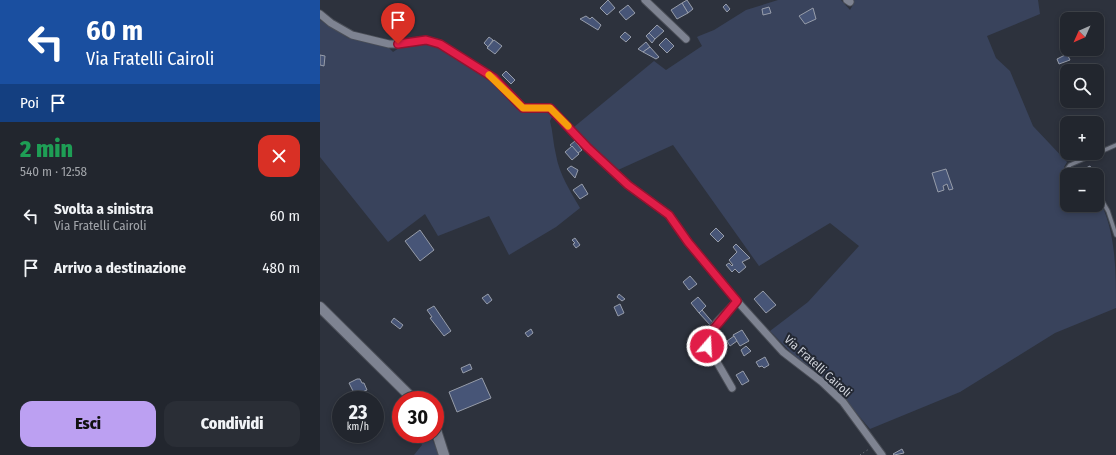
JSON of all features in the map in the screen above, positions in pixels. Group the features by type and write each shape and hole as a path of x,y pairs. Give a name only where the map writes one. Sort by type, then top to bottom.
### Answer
{"street":[{"path":"645,0 686,39"},
{"name":"Via Fratelli Cairoli","path":"320,14 330,23 352,35 389,44 426,40 440,44 494,78 523,108 550,108 587,147 617,174 669,215 688,242 737,301 783,352 822,382 843,402 882,455"},
{"path":"732,388 706,343 708,336 737,301"},
{"path":"320,307 405,391"},
{"path":"440,443 444,455"}],"lane":[{"path":"1068,168 1070,165 1116,145"},
{"path":"1104,204 1108,211 1116,235"}],"path":[{"path":"860,455 874,445"}],"shaded area":[{"path":"778,0 841,0 850,10 854,3 851,0 1038,0 1040,14 987,36 996,58 1010,71 1033,126 1060,155 1060,160 1065,160 1067,162 1065,168 1060,168 1060,212 1104,211 1114,250 1116,308 1055,333 960,392 870,429 841,395 827,382 829,379 826,377 824,379 801,363 770,331 808,302 859,246 830,223 759,266 673,145 618,170 582,139 574,127 654,61 666,70 702,46 697,37 714,30 746,10"},
{"path":"320,20 348,38 389,48 393,52 399,48 426,43 439,46 466,65 484,74 517,109 528,113 548,112 553,115 550,121 555,151 560,169 580,208 556,227 509,255 489,216 438,236 425,214 388,242 320,157"},
{"path":"421,443 434,443 439,455 414,455 422,445"}],"building":[{"path":"608,0 615,8 607,15 600,8"},
{"path":"687,0 693,9 688,13 682,3"},
{"path":"682,3 688,13 677,19 671,10"},
{"path":"726,4 730,9 727,12 723,7"},
{"path":"628,5 635,13 626,20 619,12"},
{"path":"769,7 771,13 763,15 762,9"},
{"path":"813,8 816,19 805,24 799,16"},
{"path":"586,16 590,19 592,17 601,25 598,30 580,19"},
{"path":"657,25 664,31 655,39 649,33"},
{"path":"625,32 631,37 626,42 620,37"},
{"path":"649,33 655,39 652,43 646,36"},
{"path":"489,37 493,40 488,47 484,43"},
{"path":"666,38 674,46 667,53 659,45"},
{"path":"494,40 502,46 495,54 487,48"},
{"path":"646,42 650,47 643,52 638,49"},
{"path":"650,47 659,57 656,59 643,52"},
{"path":"320,55 325,56 324,66 320,65"},
{"path":"1063,56 1068,56 1070,60 1059,64 1057,59"},
{"path":"506,71 515,80 511,84 502,75"},
{"path":"575,141 582,150 578,153 570,145"},
{"path":"572,146 579,154 572,160 565,152"},
{"path":"571,166 578,170 575,178 567,169"},
{"path":"946,169 953,189 949,190 947,184 943,186 944,190 938,192 932,173"},
{"path":"582,184 588,194 580,199 573,190"},
{"path":"716,228 724,236 718,242 710,234"},
{"path":"420,230 434,250 420,261 405,241"},
{"path":"575,238 580,245 576,248 573,244 575,243 572,240"},
{"path":"736,244 750,258 742,262 746,267 739,273 735,269 732,272 726,265 729,263 732,266 733,265 729,260 737,252 733,247"},
{"path":"690,276 697,284 689,290 683,282"},
{"path":"763,291 776,305 766,313 754,299"},
{"path":"488,294 492,300 487,304 482,298"},
{"path":"619,294 625,299 622,301 617,297"},
{"path":"698,297 706,306 699,313 691,303"},
{"path":"620,304 624,313 618,316 614,307"},
{"path":"434,306 451,331 444,336 430,318 432,317 427,310"},
{"path":"702,310 714,324 711,326 699,313"},
{"path":"394,318 403,325 400,329 391,322"},
{"path":"531,329 533,333 528,337 525,333"},
{"path":"742,330 749,341 740,346 733,335"},
{"path":"734,336 737,341 730,346 727,341"},
{"path":"746,346 751,351 744,356 741,350"},
{"path":"765,357 769,365 764,368 762,366 759,367 756,362"},
{"path":"470,364 472,369 463,373 461,368"},
{"path":"743,371 749,381 742,385 736,375"},
{"path":"482,378 491,398 457,412 449,392"},
{"path":"360,379 362,383 364,383 367,390 353,391 349,383"},
{"path":"902,449 904,453 893,454"}],"slow traffic":[{"path":"489,75 494,78 519,106 528,109 545,107 550,108 568,126"}],"route":[{"path":"398,44 426,40 434,41 494,78 519,106 528,109 545,107 550,108 587,147 628,185 664,210 688,242 737,301 708,336 706,343 707,346"}]}
